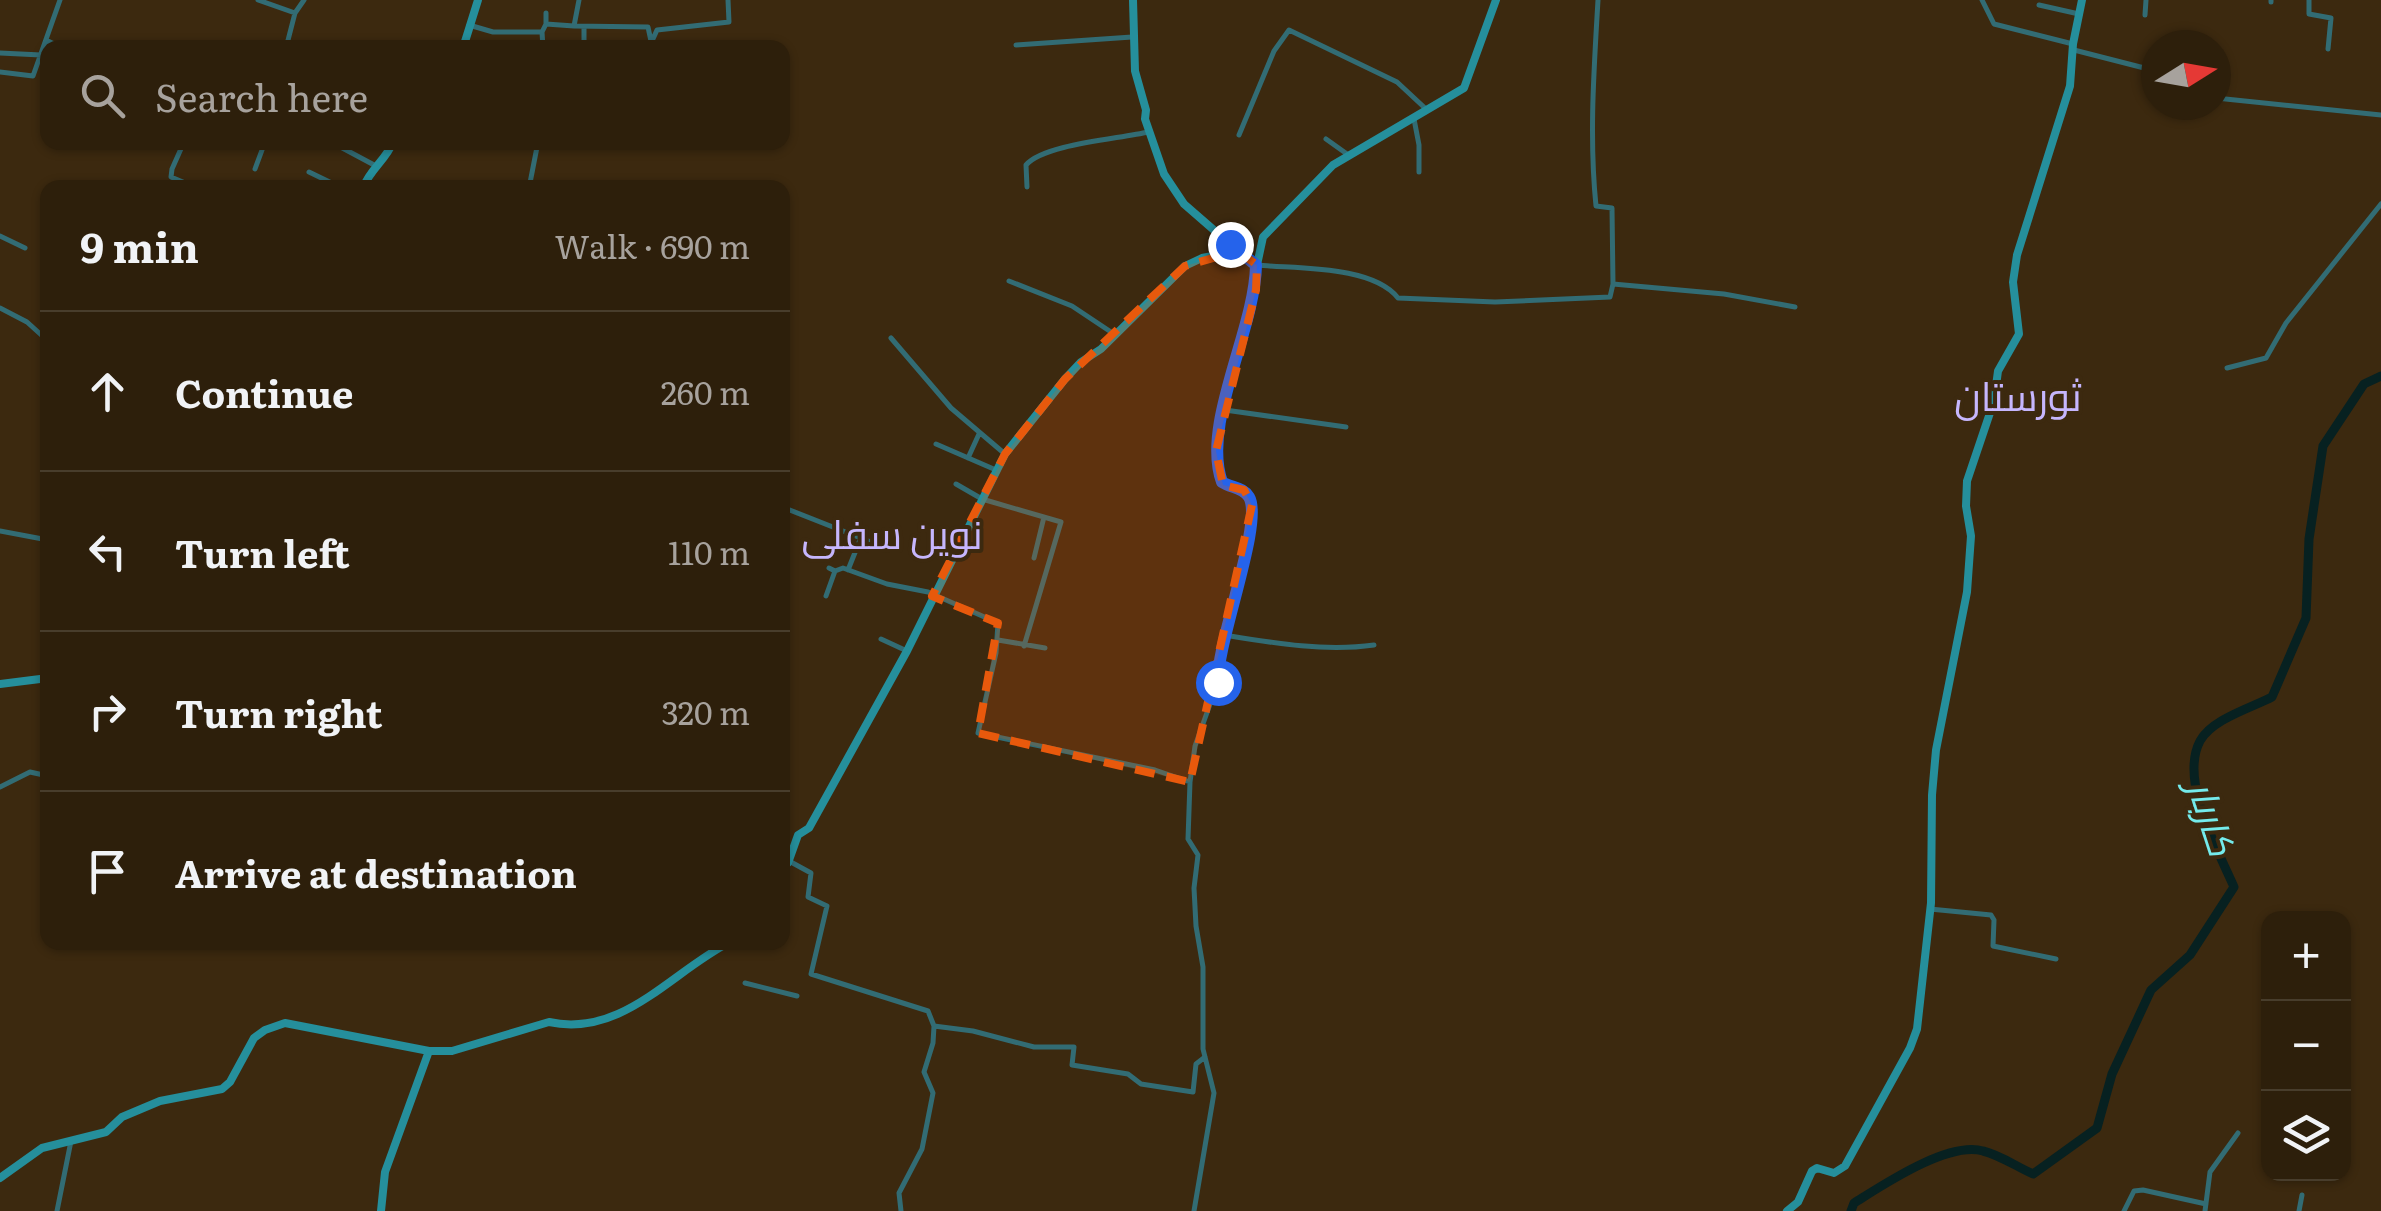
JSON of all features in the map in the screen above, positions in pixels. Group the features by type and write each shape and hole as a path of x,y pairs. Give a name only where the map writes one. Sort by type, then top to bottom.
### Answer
{"street":[{"path":"46,40 60,0"},
{"path":"258,0 295,13"},
{"path":"288,40 295,13 304,0"},
{"path":"465,40 478,0"},
{"path":"574,26 579,0"},
{"path":"653,40 656,30 729,22 728,0"},
{"path":"1132,0 1135,71 1150,131 1164,174 1184,204 1256,265 1331,268 1390,288 1398,298 1438,301 1610,297 1612,208 1596,206 1590,126 1598,0"},
{"path":"1194,1211 1214,1093 1205,1057 1203,967 1196,926 1194,888 1198,854 1188,839 1190,782 1195,746 1218,682 1217,666 1236,601 1252,506 1244,490 1222,482 1217,434 1256,290 1256,265 1264,236 1314,182 1347,154 1453,98 1464,88 1496,0"},
{"path":"1982,0 1994,24 2141,67"},
{"path":"1787,1211 1798,1202 1812,1171 1817,1168 1834,1173 1845,1166 1910,1048 1922,998 1930,909 1936,750 1967,592 1972,536 1966,506 1967,481 1994,401 1998,371 2019,334 2013,282 2017,256 2070,86 2082,0"},
{"path":"2145,15 2146,0"},
{"path":"2309,0 2309,14 2331,18 2328,49"},
{"path":"2039,5 2079,14"},
{"path":"543,40 546,13"},
{"path":"469,25 493,32 574,26 648,28 651,40"},
{"path":"584,27 584,40"},
{"path":"1239,134 1274,51 1288,30 1397,82 1426,109"},
{"path":"1016,45 1132,38"},
{"path":"0,53 40,55"},
{"path":"0,72 33,76 40,58"},
{"path":"2231,100 2381,116"},
{"path":"1414,116 1419,172"},
{"path":"1027,187 1026,165 1034,156 1074,144 1150,131"},
{"path":"1326,139 1347,154"},
{"path":"178,180 171,177 180,150"},
{"path":"256,169 262,150"},
{"path":"352,150 376,166"},
{"path":"368,180 390,150"},
{"path":"531,180 536,150"},
{"path":"309,172 326,180"},
{"path":"2227,368 2266,358 2286,324 2381,204"},
{"path":"0,236 25,248"},
{"path":"790,854 798,835 809,828 907,651 1005,454 1065,379 1185,266 1202,258 1238,251"},
{"path":"1009,281 1072,306 1114,334"},
{"path":"1613,284 1724,294 1795,307"},
{"path":"0,308 40,334"},
{"path":"892,338 951,408 1005,454"},
{"path":"1225,410 1346,427"},
{"path":"968,458 979,434"},
{"path":"936,444 996,470"},
{"path":"956,484 982,499 1061,522 1024,646"},
{"path":"790,510 876,544"},
{"path":"1034,558 1044,517"},
{"path":"0,531 40,538"},
{"path":"848,570 860,540"},
{"path":"826,596 832,569 848,570 887,584 928,592 998,623 998,640 978,733 1155,770 1190,782"},
{"path":"1224,635 1278,644 1358,648 1374,645"},
{"path":"881,639 907,651"},
{"path":"998,640 1045,648"},
{"path":"0,684 40,679"},
{"path":"0,787 30,772 40,774"},
{"path":"790,865 811,873 808,897 826,906 811,974 928,1011 934,1026 924,1072 932,1093 922,1149 898,1194 901,1211"},
{"path":"1930,909 1991,916 1993,946 2056,959"},
{"path":"0,1178 42,1148 106,1132 122,1117 160,1102 222,1089 230,1082 254,1038 264,1030 285,1024 452,1051 549,1022 562,1025 612,1018 656,994 681,972 717,950"},
{"path":"745,983 797,996"},
{"path":"934,1026 973,1030 1034,1048 1074,1048 1072,1065 1128,1074 1141,1084 1192,1092 1196,1064 1205,1057"},
{"path":"381,1211 385,1172 430,1050"},
{"path":"2124,1211 2134,1191 2143,1190 2206,1208 2210,1172 2238,1133"},
{"path":"57,1211 71,1141"},
{"path":"2299,1211 2302,1196"}],"highlighted area":[{"path":"1238,251 1257,265 1256,290 1216,451 1223,485 1244,490 1252,505 1190,782 978,733 998,623 932,596 1005,454 1065,379 1185,266"}],"waterway":[{"name":"کاربار","path":"1851,1211 1854,1203 1934,1158 1952,1152 1983,1151 2033,1174 2097,1128 2112,1074 2151,990 2190,955 2234,887 2203,815 2194,775 2195,757 2200,741 2213,726 2272,697 2306,618 2309,539 2323,446 2364,384 2381,376"}],"district":[{"name":"ثورستان","path":"2018,397"},
{"name":"نوین سفلى","path":"892,535"}],"route":[{"path":"1218,682 1217,666 1236,601 1252,506 1244,490 1222,482 1216,451 1217,434 1256,290 1256,265 1230,244"}]}
